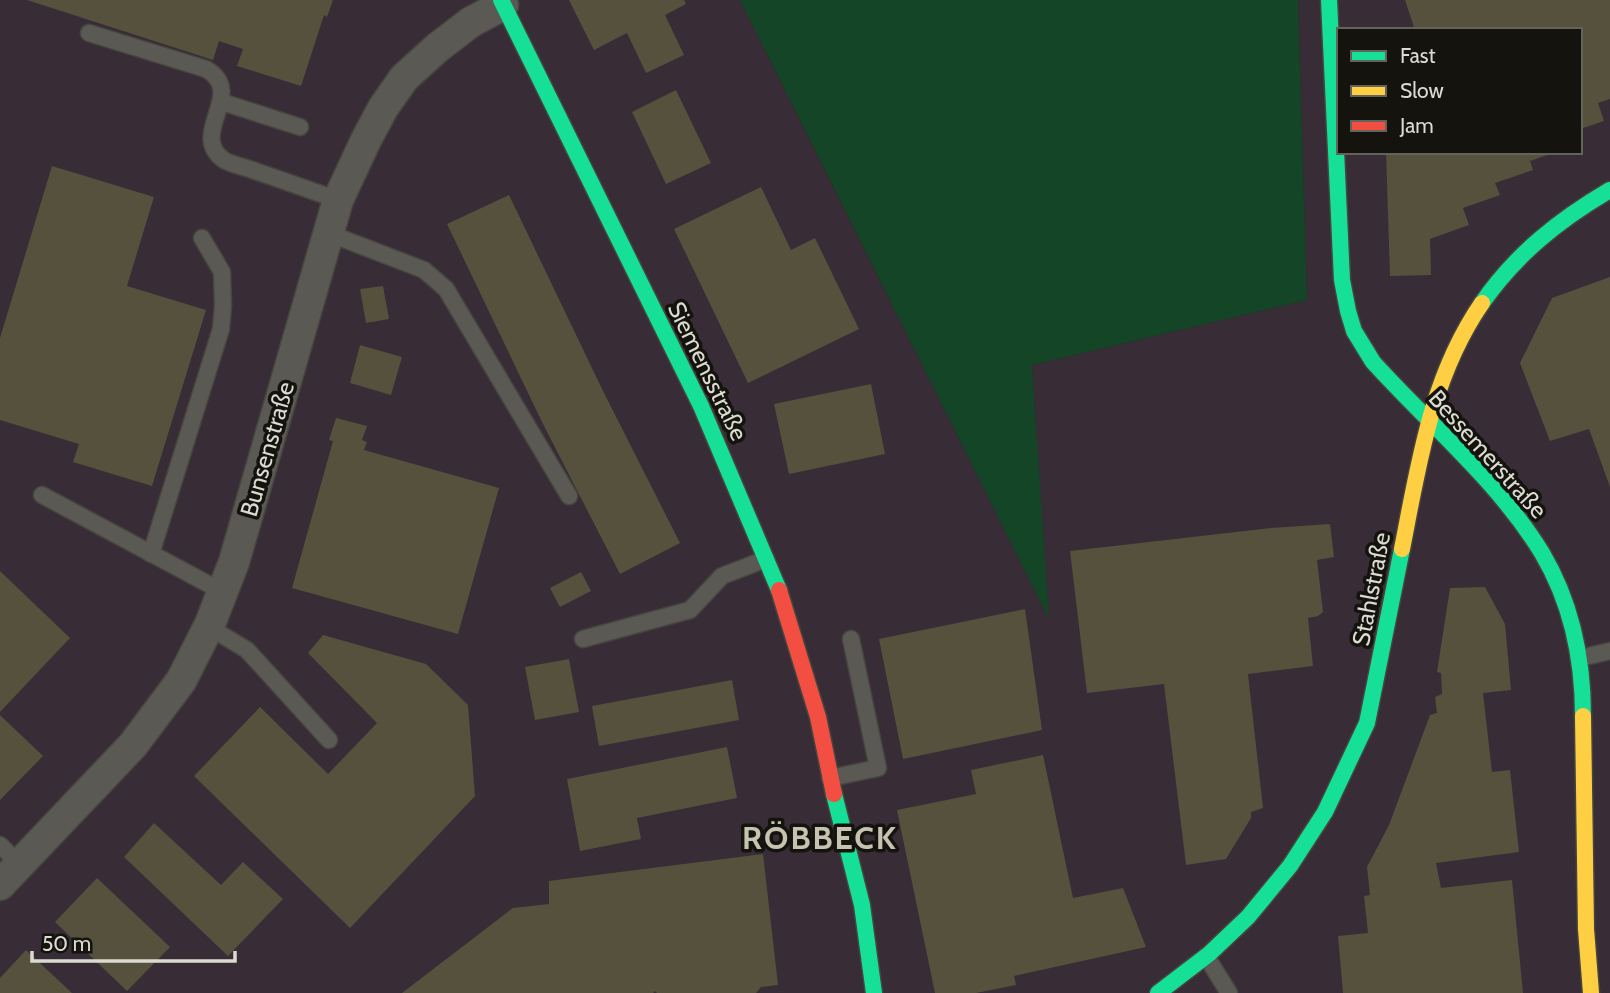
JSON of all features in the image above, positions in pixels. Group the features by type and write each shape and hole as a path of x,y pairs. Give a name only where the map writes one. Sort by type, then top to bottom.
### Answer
{"street":[{"name":"Bessemerstraße","path":"1329,0 1340,269 1346,312 1364,351 1506,505 1533,540 1555,579 1580,658 1584,710 1586,929 1591,993"},
{"name":"Bunsenstraße","path":"7,865 132,745 181,681 208,627 234,562 338,200 383,108 404,78 437,48 502,3"},
{"name":"Siemensstraße","path":"502,3 701,406 783,599 818,717 830,778 862,905 873,993"},
{"name":"Stahlstraße","path":"1158,993 1224,942 1283,875 1310,840 1333,802 1352,762 1367,723 1428,421 1438,383 1455,345 1475,310 1499,278 1527,249 1558,221 1610,190"},
{"name":"Siemensstraße","path":"830,778 836,867"}],"lane":[{"path":"89,33 206,69 217,75 221,83 222,102 211,132 216,150 224,160 338,200"},
{"path":"222,102 300,127"},
{"path":"328,233 424,270 446,289 569,496"},
{"path":"151,554 220,329 223,306 222,272 202,238"},
{"path":"42,495 223,592"},
{"path":"583,639 690,610 722,576 767,559"},
{"path":"208,627 247,650 329,740"},
{"path":"830,778 878,768 851,639"},
{"path":"1580,658 1610,651"},
{"path":"1206,956 1229,993"}],"shaded area":[{"path":"0,0 740,0 1048,617 1032,365 1307,300 1298,0 1610,0 1610,993 0,993"}],"green space":[{"path":"740,0 1298,0 1307,300 1032,365 1049,619"}],"building":[{"path":"27,0 333,0 327,17 324,15 301,86 237,66 243,49 219,41 213,60"},
{"path":"569,0 684,0 686,4 665,15 684,55 646,73 627,33 594,50"},
{"path":"1405,0 1610,0 1610,99 1598,103 1604,121 1582,128 1582,28 1414,28"},
{"path":"676,90 711,163 666,184 632,112"},
{"path":"1386,154 1550,154 1530,161 1533,170 1495,183 1500,195 1463,208 1469,225 1430,239 1431,275 1390,276"},
{"path":"52,166 154,197 127,286 206,310 152,486 73,462 79,444 0,420 0,338"},
{"path":"761,187 791,250 815,238 859,329 748,383 674,229"},
{"path":"509,195 680,543 620,574 542,422 447,224"},
{"path":"1610,277 1610,487 1589,429 1550,441 1520,363 1552,298"},
{"path":"383,286 389,319 366,323 360,289"},
{"path":"360,345 402,357 391,395 350,383"},
{"path":"871,384 885,454 789,474 774,404"},
{"path":"336,418 367,426 362,440 367,442 364,450 499,488 458,634 292,588 333,441 329,440"},
{"path":"1330,524 1334,557 1317,560 1323,612 1308,618 1313,666 1248,674 1263,808 1251,812 1251,818 1226,859 1186,865 1164,684 1087,693 1070,551 1271,528"},
{"path":"0,571 70,638 0,712"},
{"path":"581,572 591,591 560,607 550,588"},
{"path":"1485,587 1505,624 1511,690 1483,693 1492,772 1510,770 1519,852 1436,863 1441,888 1512,880 1523,993 1343,993 1338,936 1368,933 1364,896 1370,895 1367,867 1389,825 1430,715 1437,713 1435,697 1442,694 1441,673 1437,672 1450,588"},
{"path":"1025,609 1042,730 903,759 879,639"},
{"path":"323,635 426,664 468,705 475,796 350,928 194,776 260,707 328,774 377,723 308,653"},
{"path":"569,659 579,712 535,720 525,667"},
{"path":"732,680 739,720 599,746 592,706"},
{"path":"0,715 43,756 0,800"},
{"path":"727,747 737,798 637,818 641,839 580,851 567,779"},
{"path":"1043,755 1073,898 1123,888 1146,947 1014,976 1016,985 976,993 935,993 897,810 976,794 971,770"},
{"path":"154,823 221,885 243,862 283,899 228,956 124,857"},
{"path":"763,854 778,985 761,987 756,993 402,993 513,908 549,904 549,881"},
{"path":"97,878 170,947 127,991 55,922"},
{"path":"26,950 72,993 0,993 0,978"}],"traffic: fast":[{"path":"501,0 701,406 779,590"},
{"path":"1329,0 1342,280 1354,331 1373,362 1484,477 1542,553 1568,611 1578,653 1583,716"},
{"path":"1482,303 1509,269 1540,239 1573,213 1610,190"},
{"path":"1158,993 1209,954 1248,917 1290,866 1325,812 1367,723 1402,549"},
{"path":"834,794 862,905 874,993"}],"traffic: slow":[{"path":"1402,549 1429,421 1450,361 1482,303"},
{"path":"1583,716 1586,929 1591,993"}],"traffic: jam":[{"path":"779,590 818,717 834,794"}],"district":[{"name":"RÖBBECK","path":"820,837"}]}
